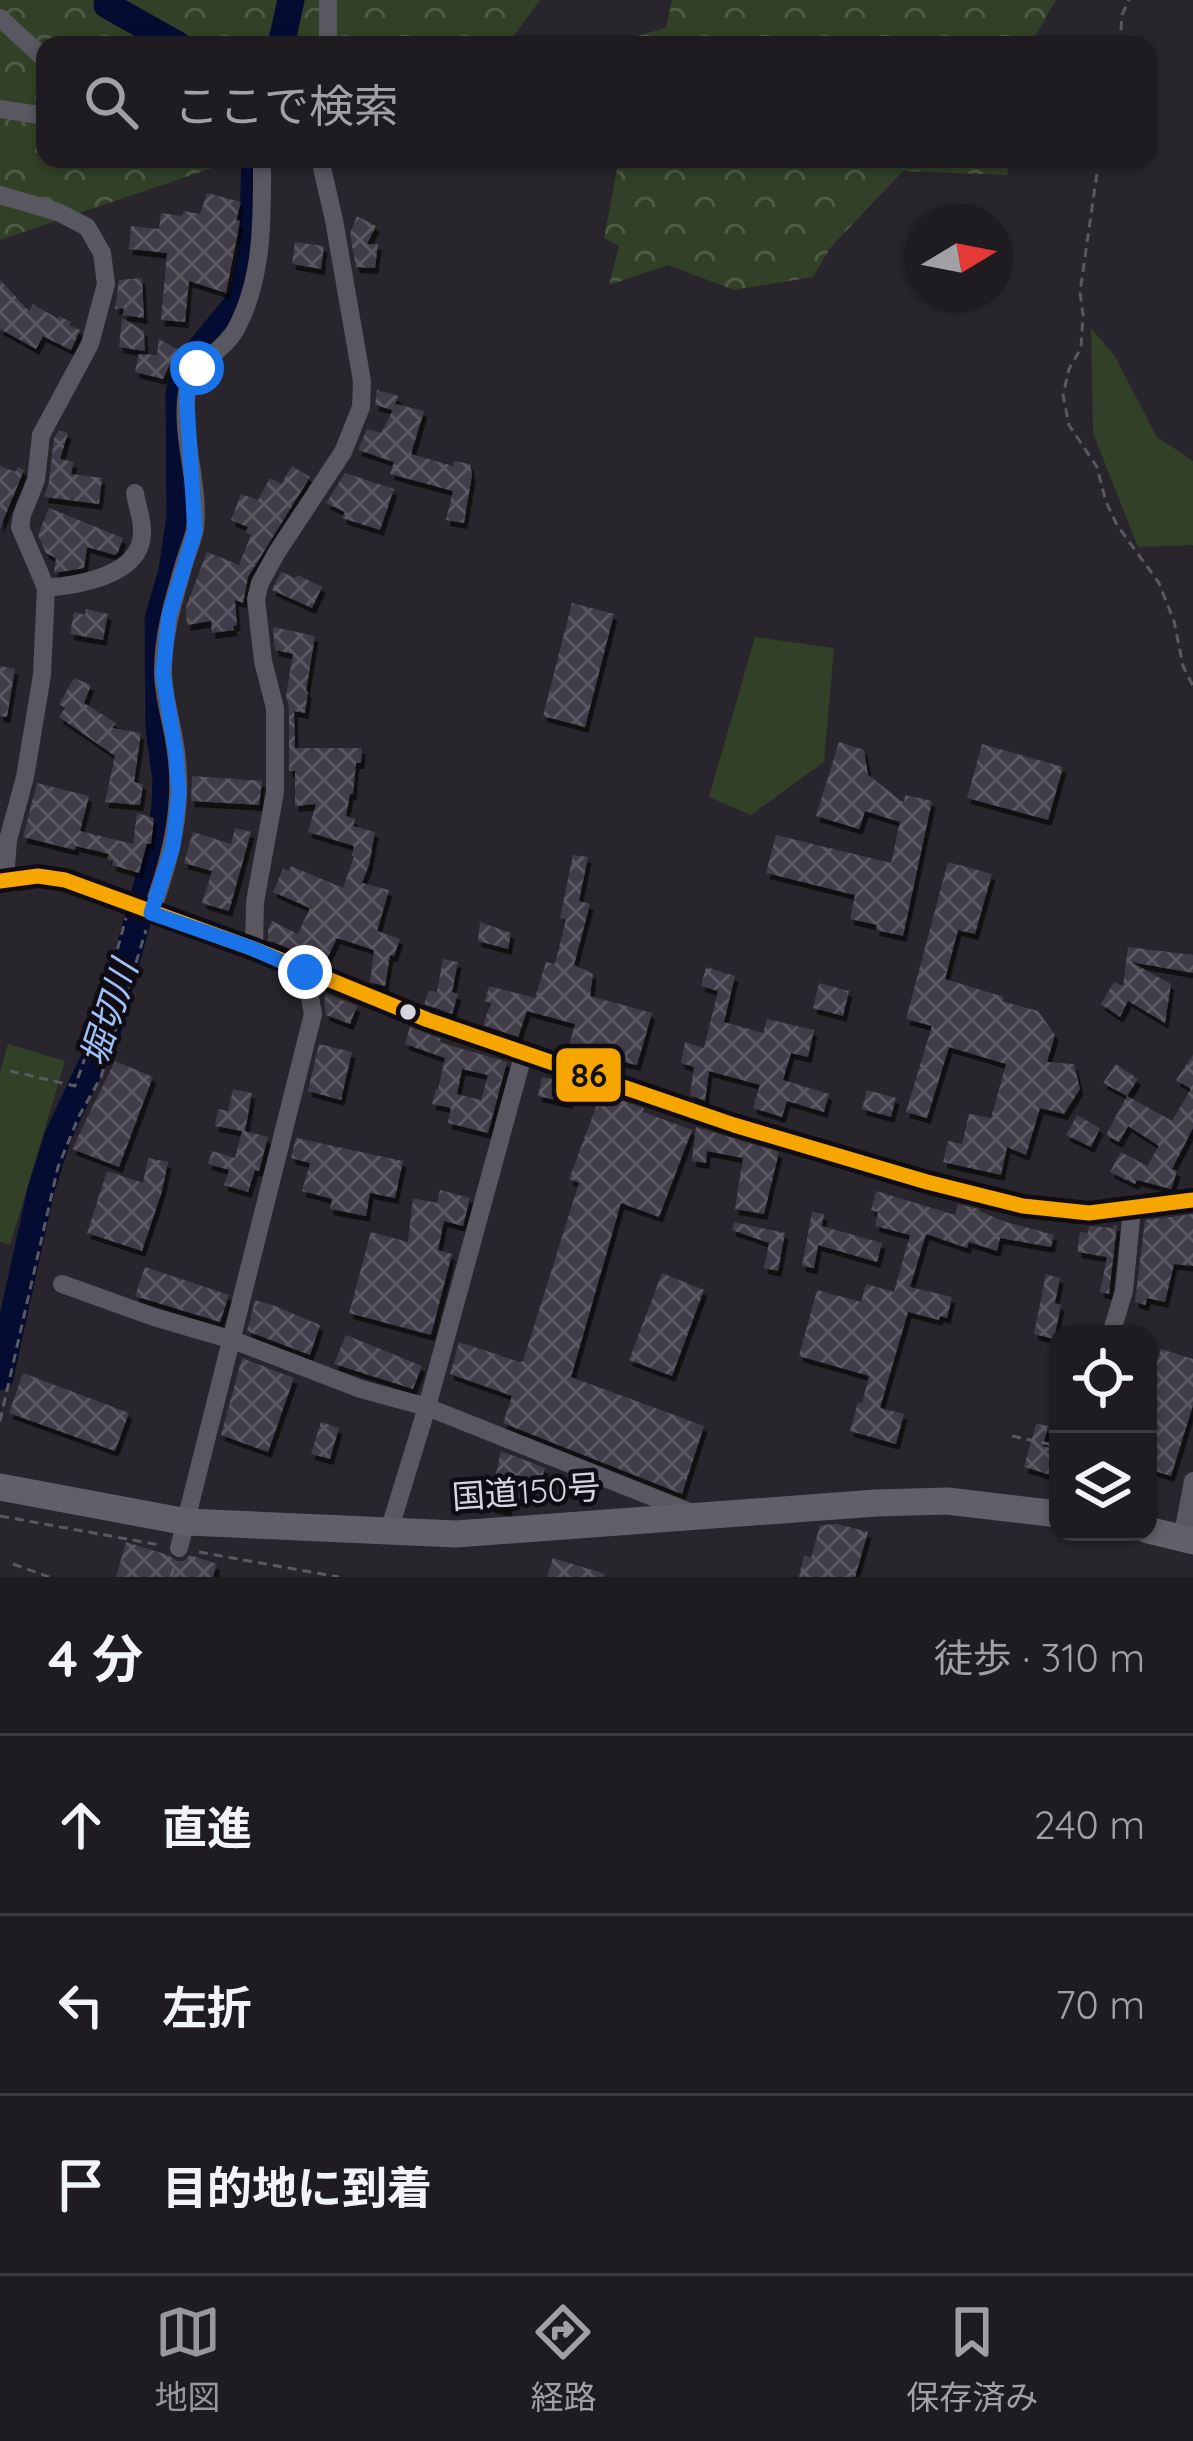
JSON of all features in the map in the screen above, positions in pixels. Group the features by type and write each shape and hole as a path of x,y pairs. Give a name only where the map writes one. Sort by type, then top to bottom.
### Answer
{"highway":[{"name":"国道150号","path":"0,1487 183,1535 456,1534 947,1501 1049,1511"},
{"path":"1157,1532 1188,1540"}],"street":[{"path":"328,0 328,36"},
{"path":"0,18 36,51"},
{"path":"0,109 36,115"},
{"path":"151,913 173,846 179,794 163,674 169,616 195,531 187,389 197,368 235,332 249,298 260,243 262,168"},
{"path":"254,949 255,902 274,792 275,708 263,661 256,599 277,552 344,452 362,407 362,380 322,168"},
{"path":"0,195 58,212 87,227 102,253 106,284 90,344 41,435 36,480 22,514 20,526 46,588 42,675 2,880 38,876 65,880 254,949 428,1020 734,1125 960,1191 1023,1206 1089,1213 1193,1200"},
{"path":"46,588 99,579 130,560 142,534 135,494"},
{"path":"183,1535 313,1014 305,972"},
{"path":"389,1531 524,1052"},
{"path":"1114,1325 1124,1292 1132,1209"},
{"path":"62,1284 233,1340 361,1389 427,1407 697,1515"},
{"path":"1188,1540 1193,1481"}],"path":[{"path":"1121,36 1129,0"},
{"path":"1099,168 1080,292 1081,348 1063,394 1069,425 1097,467 1117,525 1159,583 1193,686"},
{"path":"10,1071 75,1085 130,904"},
{"path":"0,1420 58,1167 101,1077 151,913"},
{"path":"1012,1436 1049,1444"},
{"path":"0,1516 8,1518"},
{"path":"14,1564 49,1577"}],"green space":[{"path":"0,0 540,0 514,36 36,36 36,168 212,168 0,240"},
{"path":"672,0 1056,0 1035,36 635,36 666,28"},
{"path":"617,168 1008,168 1007,175 903,171 830,248 813,277 734,290 668,265 609,285 619,246 604,238"},
{"path":"1091,328 1114,355 1157,437 1193,461 1193,545 1138,547 1093,433"},
{"path":"755,637 834,648 824,762 751,815 709,797"},
{"path":"8,1044 65,1061 10,1245 0,1242 0,1072"}],"building":[{"path":"207,193 241,202 226,293 189,281 185,322 161,320 167,253 129,249 131,226 159,229 161,213 200,214"},
{"path":"357,216 376,226 367,244 378,244 375,268 356,267 350,234"},
{"path":"295,242 324,246 321,269 292,264"},
{"path":"142,278 144,318 123,315 124,308 115,309 119,280"},
{"path":"0,280 29,311 33,304 80,330 71,350 43,336 36,349 0,329"},
{"path":"122,318 144,331 145,351 119,347"},
{"path":"159,339 177,349 163,379 135,372 139,354 157,355"},
{"path":"377,390 398,396 394,408 396,404 424,411 411,454 453,466 454,461 470,464 464,523 446,520 453,491 390,474 394,462 358,450 367,429 381,433 393,410 375,405"},
{"path":"59,430 68,433 60,459 74,462 71,474 102,478 99,504 44,497"},
{"path":"0,466 24,470 0,528"},
{"path":"292,466 310,477 248,577 243,603 235,600 234,630 212,633 211,621 187,625 186,607 207,552 239,565 251,535 246,532 248,527 231,520 241,494 258,500 270,478 281,484"},
{"path":"345,473 394,489 380,530 342,518 345,512 326,503"},
{"path":"49,508 123,538 118,552 87,547 84,568 54,573 56,558 46,553 38,535"},
{"path":"281,572 322,587 312,608 272,590"},
{"path":"572,603 614,614 585,727 543,716"},
{"path":"86,609 108,614 103,640 70,634 74,612 85,615"},
{"path":"273,627 315,636 305,713 294,711 295,748 362,748 346,816 355,819 353,826 375,832 362,883 389,890 377,931 400,939 394,956 390,955 385,986 370,982 374,950 337,938 325,963 268,940 272,921 298,934 310,908 273,892 283,869 289,871 291,866 343,888 354,856 354,846 308,832 316,804 295,806 286,695 293,654 275,650"},
{"path":"0,666 15,669 7,717 0,716"},
{"path":"74,678 91,685 84,703 116,723 112,728 141,733 134,782 143,784 140,805 105,802 115,756 59,717 65,708 59,704"},
{"path":"839,742 864,750 868,775 904,803 905,795 932,801 903,936 850,919 855,895 766,873 776,835 891,863 900,822 865,811 859,829 816,816"},
{"path":"982,744 1063,767 1048,820 967,798"},
{"path":"192,776 262,781 259,805 191,801"},
{"path":"37,783 89,796 80,831 133,844 137,813 154,818 151,844 147,843 139,873 112,865 109,854 23,837"},
{"path":"235,828 251,832 229,911 202,903 212,871 184,863 193,832 231,844"},
{"path":"573,855 588,857 579,901 590,904 574,965 593,974 590,996 652,1013 637,1065 568,1050 575,1024 527,1011 518,1037 483,1025 491,1003 485,1001 489,986 535,998 546,962 555,964"},
{"path":"948,862 992,874 975,934 958,930 945,979 1038,1011 1055,1035 1047,1062 1074,1064 1080,1089 1064,1114 1040,1108 1026,1155 1007,1147 1001,1175 943,1162 948,1141 962,1144 969,1114 991,1118 1006,1064 949,1047 927,1118 906,1112 932,1026 906,1019"},
{"path":"480,922 511,933 508,949 478,941"},
{"path":"1128,947 1193,955 1193,973 1131,962 1171,984 1165,1023 1128,1001 1120,1017 1101,1004 1114,982 1123,986"},
{"path":"443,959 458,962 452,992 458,994 452,1014 424,1004 429,990 437,992"},
{"path":"706,967 735,976 724,1022 763,1033 767,1019 814,1030 808,1057 791,1053 783,1080 829,1094 824,1112 787,1101 782,1117 753,1108 760,1085 709,1071 705,1101 690,1095 694,1067 681,1063 685,1042 704,1048 718,991 701,986"},
{"path":"819,983 849,991 843,1016 813,1008"},
{"path":"326,994 357,1006 350,1024 326,1015"},
{"path":"410,1027 441,1039 439,1042 507,1062 488,1133 448,1123 451,1108 432,1104 445,1058 405,1044","holes":["462,1069 488,1075 481,1100 457,1094"]},
{"path":"319,1044 352,1052 341,1100 308,1091"},
{"path":"1193,1055 1193,1128 1172,1169 1177,1171 1171,1189 1137,1180 1135,1184 1110,1172 1121,1152 1147,1166 1159,1146 1128,1126 1119,1142 1106,1135 1127,1096 1172,1121 1191,1089 1176,1080"},
{"path":"115,1061 153,1077 119,1167 72,1149"},
{"path":"1116,1064 1138,1079 1127,1096 1103,1083"},
{"path":"542,1077 573,1084 569,1103 538,1096"},
{"path":"233,1089 252,1093 245,1131 268,1137 248,1192 224,1185 229,1170 208,1164 212,1151 235,1158 242,1131 215,1126 218,1109 228,1111"},
{"path":"867,1090 896,1098 891,1117 862,1109"},
{"path":"601,1094 692,1130 659,1217 621,1203 571,1377 704,1426 682,1494 503,1423 512,1396 450,1374 459,1342 523,1361 579,1183 569,1179"},
{"path":"1077,1115 1100,1128 1091,1147 1066,1135"},
{"path":"696,1127 779,1152 764,1214 735,1209 743,1158 707,1151 706,1163 692,1161"},
{"path":"296,1138 403,1161 395,1198 370,1193 366,1216 330,1209 332,1199 302,1191 310,1163 291,1158"},
{"path":"148,1158 168,1162 142,1251 87,1233 107,1171 143,1183"},
{"path":"440,1190 470,1198 463,1226 444,1221 438,1250 452,1254 431,1335 349,1313 371,1232 408,1242 413,1198 437,1203"},
{"path":"876,1191 955,1215 958,1204 979,1209 1054,1235 1051,1247 1000,1238 997,1251 969,1242 967,1248 926,1234 910,1287 952,1297 947,1318 908,1312 880,1408 904,1414 896,1444 850,1431 869,1376 799,1356 817,1290 861,1302 866,1284 894,1292 910,1235 875,1226 878,1212 871,1210"},
{"path":"812,1212 824,1214 822,1226 882,1243 877,1262 818,1245 814,1268 802,1266"},
{"path":"1193,1214 1193,1266 1174,1264 1165,1302 1147,1298 1145,1305 1135,1302 1145,1220"},
{"path":"734,1222 785,1233 778,1271 764,1268 769,1243 732,1230"},
{"path":"1114,1225 1109,1294 1100,1292 1107,1257 1078,1252 1078,1246 1080,1232 1088,1233 1089,1226"},
{"path":"145,1267 229,1295 220,1322 135,1296"},
{"path":"662,1273 704,1290 672,1376 629,1360"},
{"path":"1046,1274 1060,1278 1057,1325 1049,1325 1049,1338 1034,1334"},
{"path":"255,1300 320,1325 310,1355 247,1331"},
{"path":"346,1335 422,1366 413,1389 334,1364"},
{"path":"1161,1349 1193,1359 1193,1405 1171,1476 1157,1472"},
{"path":"242,1358 294,1378 268,1452 221,1435"},
{"path":"23,1373 129,1413 115,1451 9,1413"},
{"path":"321,1422 339,1428 330,1459 311,1454"},
{"path":"1036,1424 1048,1426 1043,1446 1049,1448 1049,1474 1024,1467"},
{"path":"501,1451 545,1468 541,1481 516,1475 508,1511 489,1506"},
{"path":"820,1525 868,1532 855,1577 799,1577 804,1555 811,1558"},
{"path":"126,1542 177,1561 190,1555 217,1564 213,1577 116,1577"},
{"path":"553,1558 605,1574 604,1577 547,1577"}],"waterway":[{"path":"108,0 107,5 162,36"},
{"name":"堀切川","path":"283,36 291,0"},
{"name":"堀切川","path":"0,1377 41,1190 58,1136 108,1029 159,840 166,780 159,729 158,619 180,517 179,394 184,372 195,355 242,298 252,252 255,168"}],"transit line":[{"name":"86","path":"0,881 38,876 65,880 254,949 428,1020 734,1125 927,1182 1023,1206 1089,1213 1193,1200"}],"route":[{"path":"197,368 187,389 195,531 169,616 163,674 179,794 173,846 151,913 305,972"}]}
